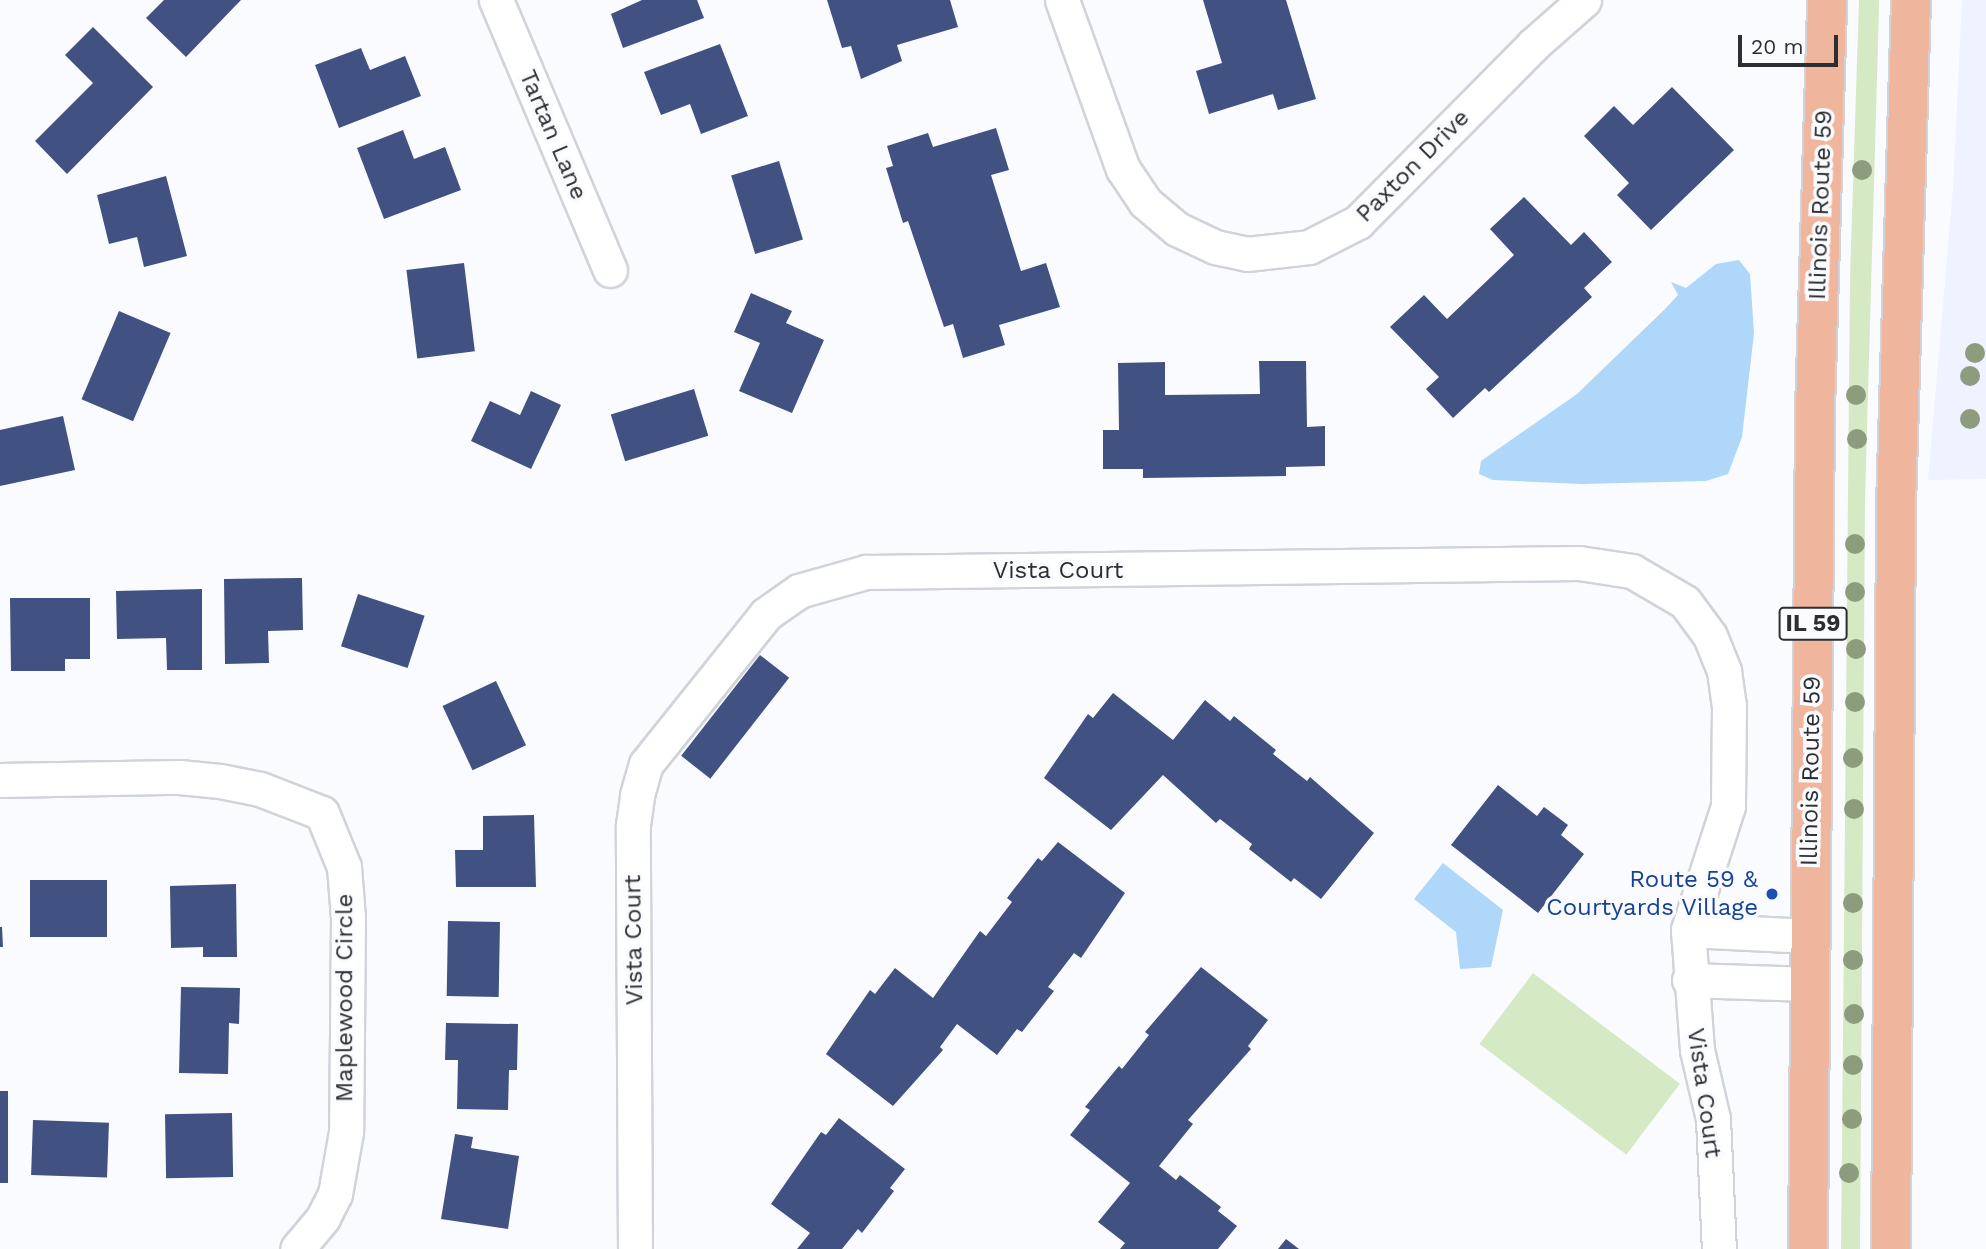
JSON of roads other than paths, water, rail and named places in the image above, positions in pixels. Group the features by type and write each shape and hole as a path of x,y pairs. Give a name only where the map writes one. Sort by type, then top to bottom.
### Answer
{"main road":[{"name":"Illinois Route 59","path":"1808,1249 1815,410 1828,0"},
{"path":"1891,1249 1896,506 1911,0"}],"street":[{"name":"Tartan Lane","path":"496,0 610,270"},
{"name":"Paxton Drive","path":"1062,0 1123,169 1144,202 1177,229 1214,247 1247,254 1309,247 1358,222 1533,45 1584,0"},
{"name":"Vista Court","path":"635,1249 633,825 637,795 646,764 765,614 799,591 833,578 866,572 1579,563 1632,570 1685,602 1710,636 1726,683 1728,806 1688,930 1689,980 1697,1050 1713,1119 1719,1249"},
{"name":"Maplewood Circle","path":"0,780 180,777 220,781 260,789 322,813 344,867 348,918 346,1132 335,1194 323,1218 297,1249"},
{"path":"1688,930 1810,936"},
{"path":"1689,980 1809,984"}],"water":[{"path":"1739,260 1750,274 1754,333 1742,437 1728,474 1706,481 1582,484 1493,480 1479,474 1481,461 1577,394 1665,309 1678,295 1671,282 1686,288 1716,264"},
{"path":"1443,863 1503,910 1491,967 1460,969 1456,932 1414,899"}],"place":[{"name":"Route 59 & Courtyards Village","path":"1772,894"}]}
